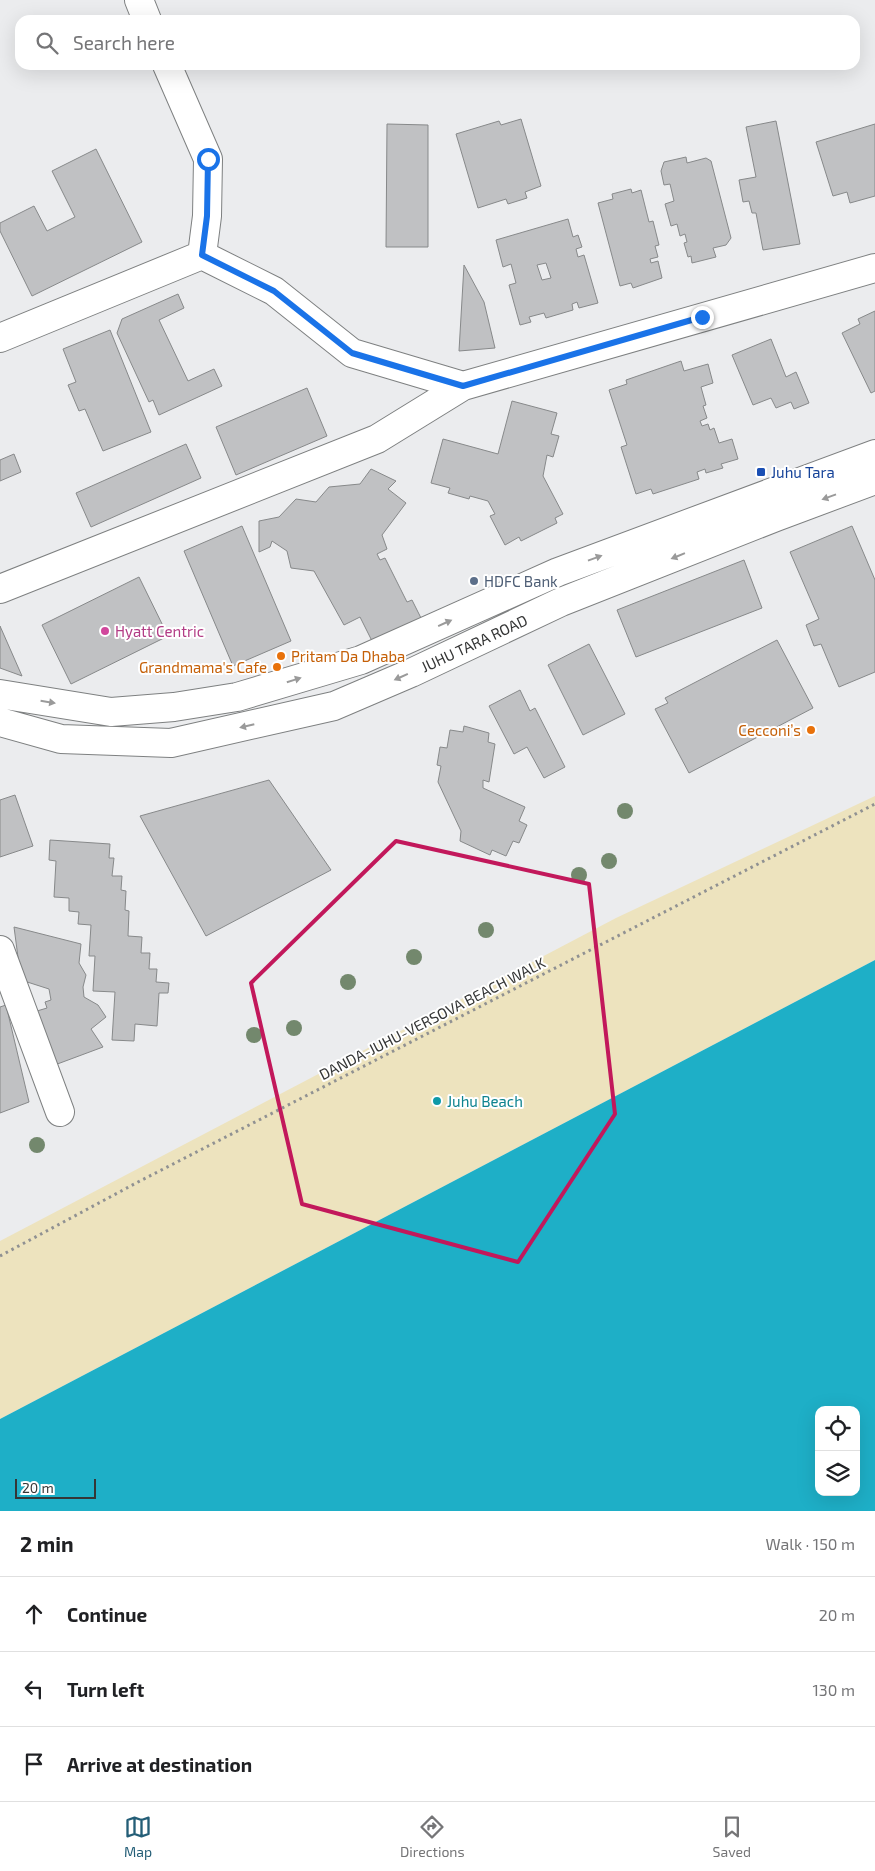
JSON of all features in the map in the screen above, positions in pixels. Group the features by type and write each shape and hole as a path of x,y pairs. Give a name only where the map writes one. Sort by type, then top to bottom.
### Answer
{"street":[{"path":"139,0 145,15"},
{"path":"169,70 208,159 207,216 202,255"},
{"path":"0,338 202,255 274,291 352,353 463,386"},
{"path":"0,589 377,439 463,386 875,268"},
{"name":"JUHU TARA ROAD","path":"0,694 111,712 174,707 236,697 362,660 558,572 875,454"},
{"name":"JUHU TARA ROAD","path":"0,722 61,739 171,743 334,706 411,673 561,602 875,480"},
{"path":"0,950 60,1112"}],"path":[{"name":"DANDA-JUHU-VERSOVA BEACH WALK","path":"0,1256 138,1182 875,804"}],"highlighted area":[{"path":"396,841 589,884 615,1114 518,1262 302,1204 251,983"}],"sand":[{"name":"Juhu Beach","path":"875,796 875,960 0,1419 0,1241 616,918"}],"water":[{"path":"875,960 875,1511 0,1511 0,1419"}],"building":[{"path":"521,119 541,186 525,192 527,198 508,204 506,199 478,208 456,134 499,121 501,125"},
{"path":"776,121 800,244 763,250 756,213 752,213 749,201 743,202 739,180 756,177 746,127"},
{"path":"387,124 428,125 428,247 386,247"},
{"path":"875,124 875,196 850,203 847,192 833,196 816,142"},
{"path":"96,149 142,242 32,296 0,231 0,223 34,206 47,231 75,217 52,171"},
{"path":"686,157 687,163 706,158 711,161 731,238 726,245 713,248 716,257 692,263 691,256 688,257 684,243 687,242 685,234 680,236 677,224 671,226 665,204 674,201 670,184 664,185 661,171 664,162"},
{"path":"631,189 632,193 641,190 649,222 653,221 659,245 655,246 658,257 650,259 651,263 658,261 662,278 633,288 631,283 620,286 598,203 613,199 612,194"},
{"path":"568,219 573,237 578,235 582,247 576,249 578,257 584,255 598,303 579,308 577,302 572,304 573,310 546,318 544,313 529,317 531,322 520,325 509,285 516,283 511,264 503,267 496,240","holes":["546,263 551,278 542,280 537,265"]},
{"path":"464,265 484,302 495,348 459,351"},
{"path":"178,294 184,308 159,320 188,381 214,369 222,386 159,415 153,400 149,402 117,333 122,319"},
{"path":"875,311 875,391 871,393 842,333 860,324 858,319"},
{"path":"110,330 151,432 103,451 85,409 79,411 68,385 76,382 63,349"},
{"path":"771,339 786,377 796,372 809,403 794,409 791,402 776,408 771,398 753,405 732,355"},
{"path":"681,361 684,371 708,364 713,383 701,387 706,405 703,406 707,418 700,421 702,426 708,424 710,430 714,428 719,443 732,439 738,459 721,464 723,468 706,473 705,469 697,472 699,479 653,494 651,489 636,494 621,447 627,445 609,390 627,384 626,380"},
{"path":"307,388 327,436 236,475 216,427"},
{"path":"512,401 557,413 551,434 559,436 553,457 547,455 543,476 563,514 555,518 557,523 521,541 519,537 505,545 490,516 495,514 488,501 470,496 469,499 448,493 450,488 431,483 443,439 498,454"},
{"path":"186,444 201,478 91,527 76,493"},
{"path":"14,454 21,472 0,481 0,460"},
{"path":"371,469 396,481 388,489 406,503 382,535 387,549 377,554 380,560 385,558 407,602 412,600 423,622 375,647 360,617 344,625 314,571 291,568 287,551 272,541 270,547 259,552 259,521 279,517 296,499 316,502 329,487 360,484"},
{"path":"242,526 291,641 233,666 184,551"},
{"path":"852,526 875,580 875,672 839,687 821,644 814,646 806,625 819,619 790,552"},
{"path":"744,560 762,608 636,657 617,610"},
{"name":"Hyatt Centric","path":"139,577 168,636 71,684 42,625"},
{"path":"0,626 22,676 0,668"},
{"path":"777,640 813,708 689,773 655,709 668,703 665,698"},
{"path":"589,644 625,714 583,735 548,665"},
{"path":"520,690 530,711 535,708 565,767 544,778 527,747 514,754 489,706"},
{"path":"464,726 489,733 488,742 495,744 489,782 483,780 483,788 525,807 519,821 527,825 519,843 513,841 506,856 492,850 490,855 460,841 461,831 438,782 441,766 437,765 440,747 447,748 450,730 463,732"},
{"path":"269,780 331,870 206,936 140,816"},
{"path":"15,795 33,846 0,857 0,800"},
{"path":"50,840 110,844 109,858 114,858 112,876 122,876 121,890 126,891 125,910 129,911 128,936 142,937 141,953 150,953 149,969 157,969 156,982 169,983 168,993 159,993 157,1026 135,1024 134,1041 112,1040 115,992 93,991 95,956 89,956 91,925 78,924 79,912 69,911 69,898 54,897 56,861 49,860"},
{"path":"14,927 81,944 79,963 86,975 83,987 84,997 98,1005 106,1017 91,1029 103,1047 52,1066 37,1011 47,1008 45,1002 51,1000 49,989 21,980"},
{"path":"6,1005 29,1102 0,1113 0,1007"}],"place":[{"name":"Juhu Tara","path":"761,472"},
{"name":"HDFC Bank","path":"474,581"},
{"name":"Hyatt Centric","path":"105,631"},
{"name":"Pritam Da Dhaba","path":"281,656"},
{"name":"Grandmama's Cafe","path":"277,667"},
{"name":"Cecconi’s","path":"811,730"},
{"name":"Juhu Beach","path":"437,1101"}],"route":[{"path":"208,159 207,216 202,255 274,291 352,353 463,386 702,317"}]}
